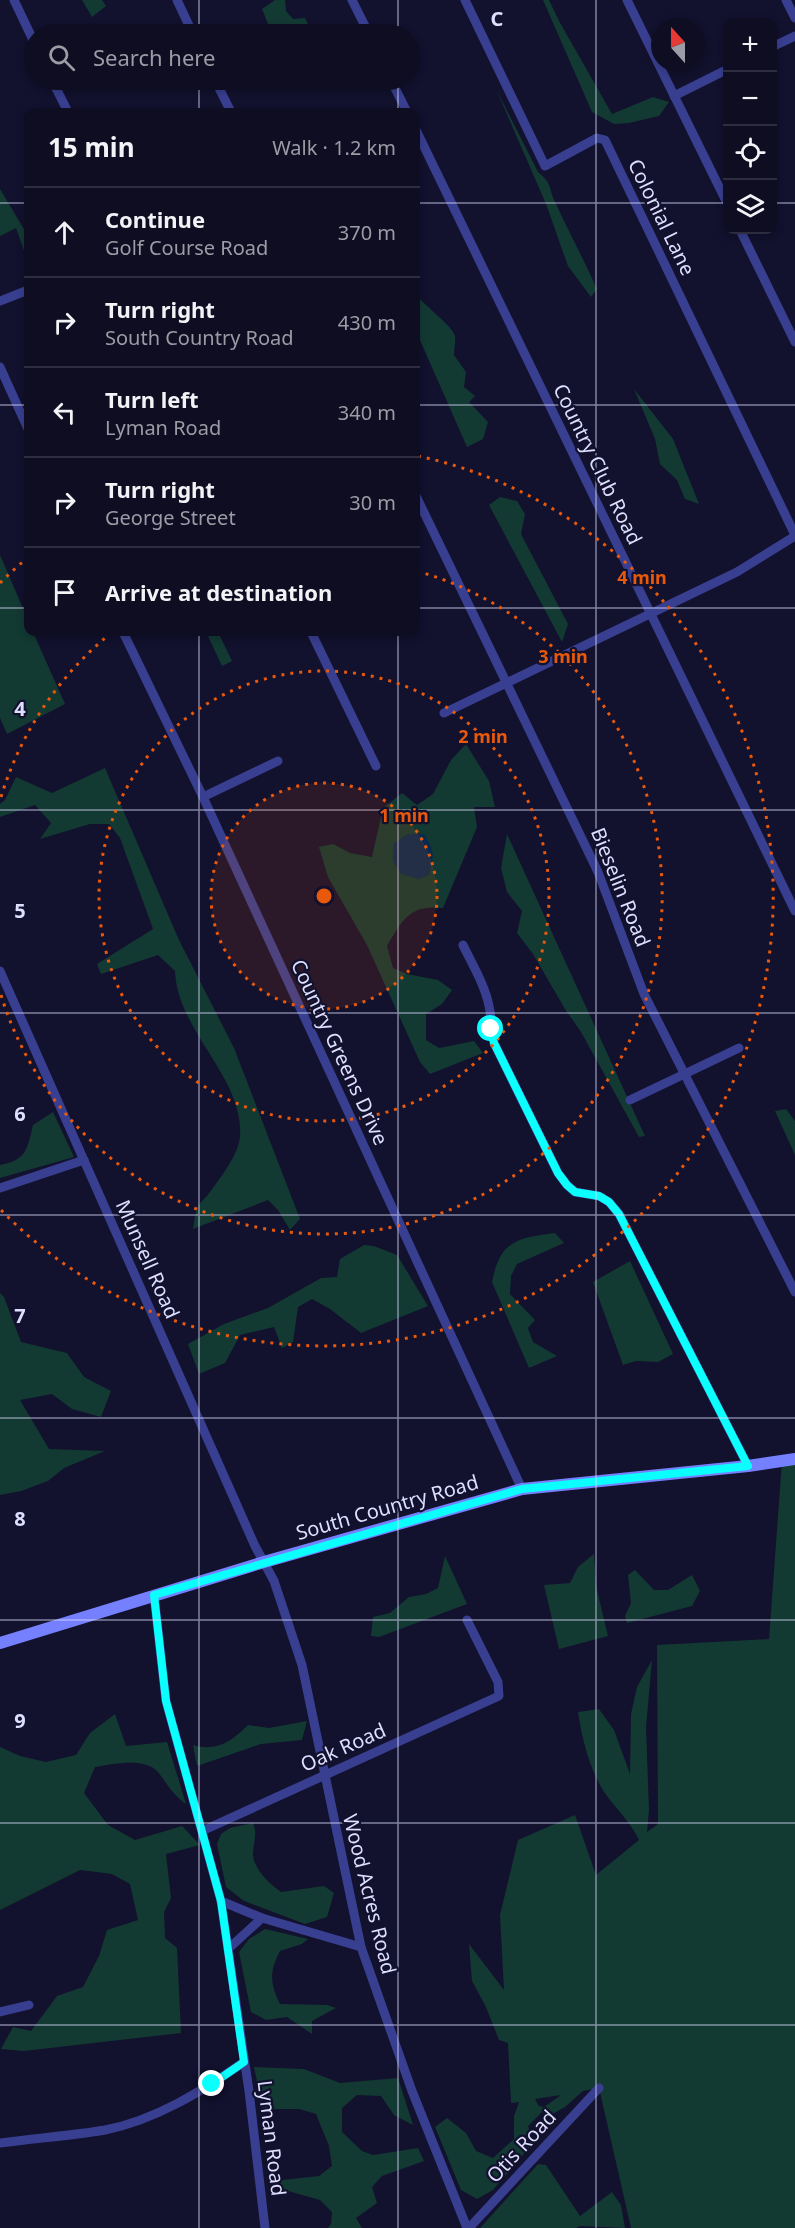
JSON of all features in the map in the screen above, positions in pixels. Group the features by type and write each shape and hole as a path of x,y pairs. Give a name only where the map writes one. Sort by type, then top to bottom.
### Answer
{"main road":[{"name":"South Country Road","path":"0,1643 264,1562 522,1489 748,1466 795,1459"}],"street":[{"path":"14,0 25,24"},
{"path":"177,0 188,24"},
{"path":"352,0 364,24"},
{"name":"Colonial Lane","path":"465,0 545,166 588,141 597,138 605,141 795,535"},
{"path":"627,0 723,195"},
{"path":"786,0 795,18"},
{"path":"777,45 795,36"},
{"path":"674,96 723,72"},
{"path":"57,90 66,108"},
{"path":"220,90 229,108"},
{"path":"396,90 405,108"},
{"name":"Country Club Road","path":"420,138 795,911"},
{"path":"742,234 795,342"},
{"path":"0,301 24,292"},
{"path":"0,367 24,420"},
{"name":"Bieselin Road","path":"420,504 598,872 644,994 795,1292"},
{"path":"444,713 737,572 795,535"},
{"name":"Country Greens Drive","path":"125,636 203,796 522,1489"},
{"path":"313,636 376,766"},
{"path":"203,796 278,761"},
{"path":"463,945 485,992 494,1043 558,1173 575,1192 599,1196 609,1202 619,1214 748,1466"},
{"name":"Munsell Road","path":"0,971 264,1562"},
{"path":"630,1100 739,1048"},
{"path":"0,1188 84,1160"},
{"name":"Wood Acres Road","path":"264,1562 274,1581 302,1665 361,1947 412,2091 468,2228"},
{"name":"Lyman Road","path":"154,1595 166,1701 221,1901 265,2228"},
{"name":"Oak Road","path":"202,1831 499,1696 498,1682 467,1620"},
{"path":"221,1901 262,1918 361,1947"},
{"path":"228,1949 262,1918"},
{"path":"0,2012 29,2006"},
{"path":"0,2143 105,2130 158,2114 212,2084 244,2062"},
{"name":"Otis Road","path":"468,2228 599,2088"}],"green space":[{"path":"82,0 102,0 106,6 92,17"},
{"path":"275,0 285,0 286,11 293,19 305,18 308,24 268,24 262,9"},
{"path":"543,0 549,0 612,114 653,97 669,102 659,116 614,124 592,112"},
{"path":"496,89 538,172 548,183 597,289 591,297 568,266 546,204"},
{"path":"0,189 24,229 24,251 16,228 0,236"},
{"path":"420,298 453,332 455,336 454,355 466,372 464,387 475,396 469,402 488,422 483,439 467,447 420,340"},
{"path":"634,389 673,439 699,504 685,499 677,480 660,464 655,439"},
{"path":"500,497 517,501 525,514 521,534 568,624 562,642 489,505"},
{"path":"0,555 24,611 24,636 35,636 65,704 7,734 0,718"},
{"path":"208,636 220,636 232,661 222,666"},
{"path":"466,744 489,781 495,807 474,807 477,827 443,908 432,907 415,911 403,921 387,946 393,968 407,974 438,980 452,990 442,1004 426,1014 426,1040 439,1048 474,1041 483,1053 430,1074 420,1062 367,945 328,877 319,847 333,844 350,853 372,857 383,808 402,793 417,805 433,794 451,760"},
{"path":"105,768 179,940 234,1048 300,1219 290,1230 278,1210 268,1200 193,1229 198,1206 222,1175 236,1151 240,1136 238,1114 232,1094 222,1074 187,1014 179,993 175,971 158,955 101,974 97,964 153,929 120,838 109,824 90,824 40,839 51,823 35,805 0,817 0,804 5,800 16,777 52,793"},
{"path":"507,834 645,1136 639,1137 581,1032 533,954 517,933 522,911 507,892 501,868"},
{"path":"786,1109 795,1121 795,1155 775,1111"},
{"path":"53,1112 74,1157 0,1178 0,1165 21,1156 27,1147 33,1125"},
{"path":"555,1233 564,1243 517,1264 511,1276 510,1294 535,1320 528,1328 533,1342 557,1356 529,1368 492,1282 500,1258 512,1244 530,1237"},
{"path":"364,1245 374,1246 397,1255 428,1306 361,1333 330,1309 312,1299 298,1307 293,1342 282,1348 274,1327 240,1335 225,1363 199,1374 188,1344 224,1324 268,1308 321,1278 337,1277 340,1259"},
{"path":"630,1261 673,1354 658,1362 636,1361 623,1365 593,1282"},
{"path":"0,1293 4,1297 21,1342 67,1353 84,1377 111,1391 101,1417 72,1409 52,1394 20,1400 49,1449 105,1451 64,1468 48,1481 21,1491 0,1495"},
{"path":"795,1459 795,2228 631,2228 599,2088 583,2091 565,2107 551,2115 542,2112 528,2126 533,2143 493,2190 477,2199 461,2190 435,2127 447,2118 466,2133 476,2151 493,2158 514,2139 514,2116 519,2102 511,2103 508,2043 499,2040 486,2007 472,1981 469,1944 504,1990 500,1915 518,1840 575,1815 596,1875 639,1840 596,1778 586,1750 578,1712 599,1709 614,1730 630,1774 631,1714 637,1687 652,1660 646,1727 649,1810 647,1832 658,1824 657,1645 769,1639 782,1461","holes":["561,2095 544,2107 539,2106 535,2099"]},
{"path":"594,1554 596,1586 608,1636 559,1649 544,1585 570,1583 578,1567"},
{"path":"445,1556 467,1604 379,1637 371,1636 373,1617 390,1613 409,1597 426,1594 438,1588"},
{"path":"635,1570 654,1590 668,1590 692,1575 700,1591 692,1606 627,1623 625,1616 631,1603 628,1575"},
{"path":"115,1714 126,1746 167,1742 186,1804 158,1772 145,1764 137,1763 95,1767 84,1793 108,1825 135,1840 182,1826 200,1845 166,1854 171,1898 164,1912 165,1938 177,1948 181,2033 24,2051 1,2049 13,2027 31,2031 57,1996 83,1987 99,1956 107,1930 138,1920 130,1884 112,1874 80,1870 0,1910 0,1747 20,1756 46,1762 76,1755 90,1733"},
{"path":"307,1721 302,1740 261,1744 197,1766 193,1745 209,1747 223,1744 248,1725 269,1728"},
{"path":"253,1823 254,1861 264,1877 281,1892 324,1886 334,1893 327,1917 305,1924 244,1901 226,1887 217,1844 221,1834 230,1828"},
{"path":"265,1929 308,1939 302,1944 280,1951 272,1978 280,2004 327,2005 336,2008 312,2021 312,2034 287,2017 266,2020 251,2012 239,1952 249,1939"},
{"path":"254,2067 304,2069 340,2083 398,2078 413,2125 394,2115 381,2096 357,2095 342,2108 342,2132 362,2151 373,2155 418,2148 424,2161 382,2176 372,2187 377,2203 356,2218 362,2228 328,2228 331,2224 332,2212 320,2200 274,2187 274,2181 319,2176 332,2166 329,2146 316,2114 299,2109 263,2109"},
{"path":"538,2164 546,2165 580,2216 612,2192 621,2205 625,2228 580,2226 576,2228 480,2228"}],"water":[{"path":"408,834 424,834 432,849 433,858 429,875 419,879 401,874 393,861 394,843"}],"route":[{"path":"212,2084 244,2062 221,1901 166,1701 154,1595 522,1489 748,1466 619,1214 609,1202 599,1196 575,1192 558,1173 494,1043 491,1029"}]}
